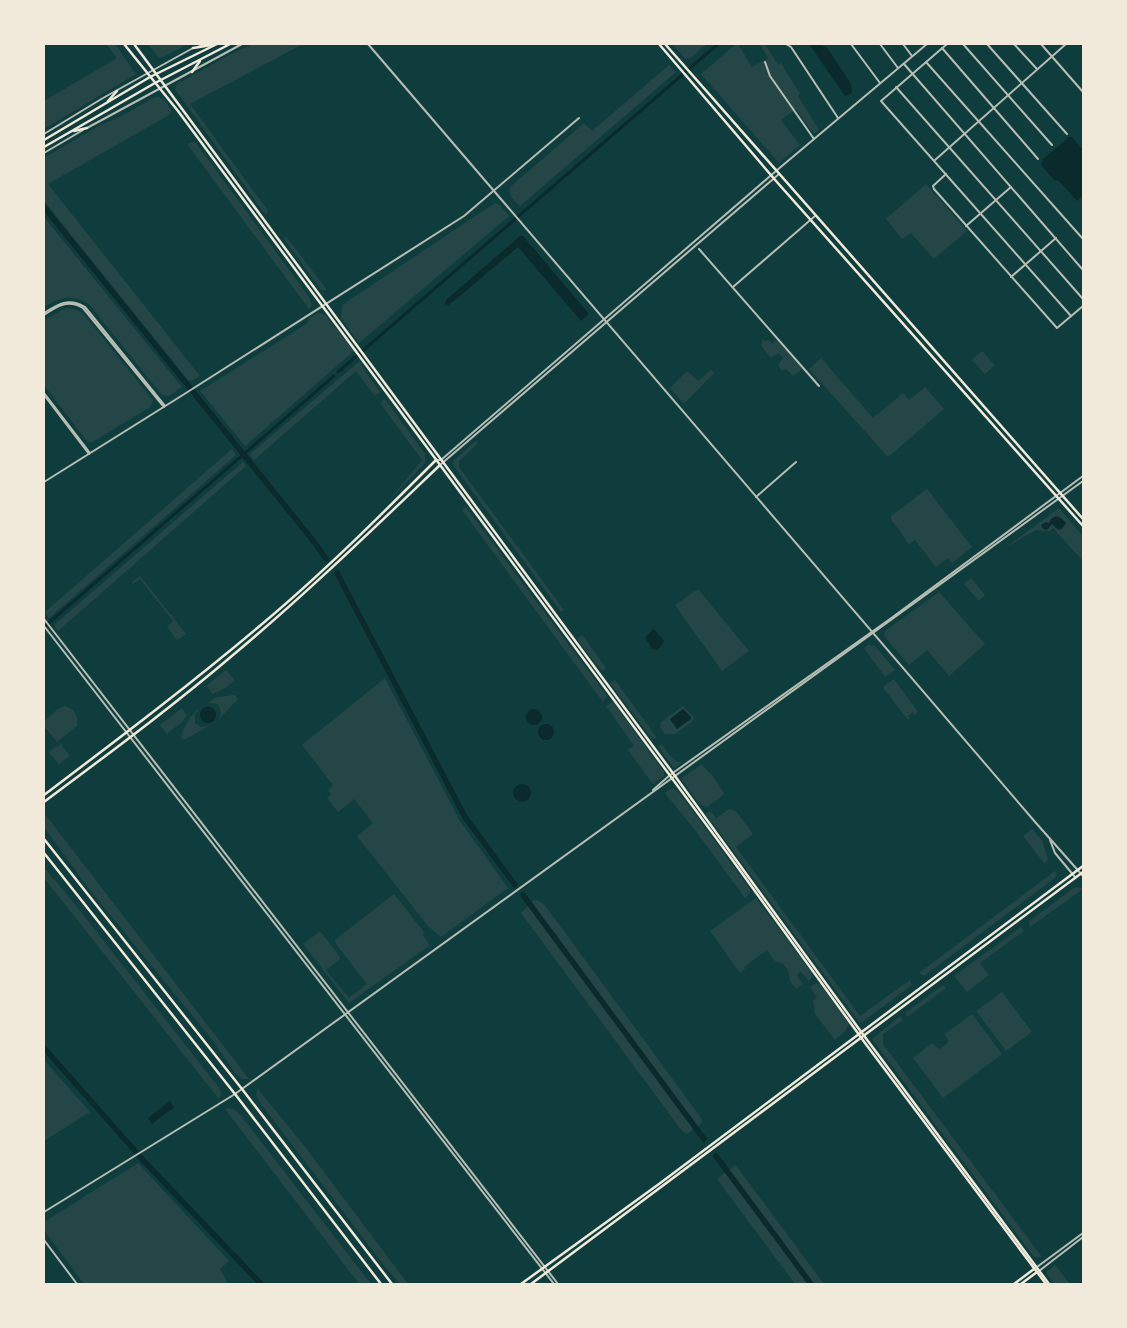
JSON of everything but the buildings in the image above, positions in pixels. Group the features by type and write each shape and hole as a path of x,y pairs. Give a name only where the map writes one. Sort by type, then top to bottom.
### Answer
{"main road":[{"path":"124,44 178,110 322,307 360,354 673,776 861,1035 1048,1284"},
{"path":"134,44 326,304 436,460 441,463"},
{"path":"193,48 216,44"},
{"path":"44,140 150,77 216,44"},
{"path":"44,147 154,83 230,44"},
{"path":"659,44 770,175 1083,526"},
{"path":"665,44 1083,519"},
{"path":"192,72 201,59"},
{"path":"106,103 117,91"},
{"path":"70,131 87,128"},
{"path":"44,795 130,730 271,616 332,561 436,460"},
{"path":"44,802 134,735 233,656 334,566 441,463"},
{"path":"44,839 242,1089 392,1284"},
{"path":"44,853 235,1094 381,1284"},
{"path":"531,1284 1083,866"},
{"path":"521,1284 1083,874"},
{"path":"1014,1284 1035,1268"},
{"path":"1021,1284 1038,1272"}],"street":[{"path":"44,134 193,48 205,44"},
{"path":"44,153 242,44"},
{"path":"368,44 1049,838 1083,874"},
{"path":"788,44 838,118"},
{"path":"851,44 880,83"},
{"path":"880,44 898,68"},
{"path":"903,44 912,56"},
{"path":"441,463 603,318 927,44"},
{"path":"947,44 881,101 1071,316"},
{"path":"963,44 1052,144"},
{"path":"987,44 1067,134"},
{"path":"1014,44 1037,69"},
{"path":"1041,44 1083,92"},
{"path":"935,160 1066,44"},
{"path":"942,48 1038,159"},
{"path":"765,62 770,76 814,139"},
{"path":"926,62 1083,239"},
{"path":"904,64 1083,270"},
{"path":"896,88 1083,299"},
{"path":"44,482 186,394 464,216 579,118"},
{"path":"441,463 779,174"},
{"path":"946,174 933,186 934,189 1057,328 1083,306"},
{"path":"966,226 1012,187"},
{"path":"732,287 815,216"},
{"path":"1011,277 1056,238"},
{"path":"699,249 819,386"},
{"path":"44,314 66,304 84,307 165,407"},
{"path":"44,394 90,454"},
{"path":"756,497 796,462"},
{"path":"873,632 1083,476"},
{"path":"44,1212 235,1094 1083,481"},
{"path":"44,619 558,1284"},
{"path":"44,626 344,1015 544,1268"},
{"path":"1049,838 1055,853 1075,878"},
{"path":"1035,1268 1083,1233"},
{"path":"1038,1272 1083,1237"},
{"path":"44,1240 77,1284"},
{"path":"547,1272 554,1284"}],"shaded area":[{"path":"106,44 115,44 136,74 44,129 44,101 117,58"},
{"path":"148,44 189,44 161,58 158,57"},
{"path":"253,44 303,44 190,104 268,211 267,214 264,213 175,89 177,84"},
{"path":"672,44 707,44 689,59 685,58"},
{"path":"738,44 752,67 768,58 760,44 765,44 778,65 781,63 819,130 814,134 796,109 781,120 800,145 779,163 701,74"},
{"path":"809,44 820,44 828,49 851,84 852,93 845,96"},
{"path":"669,65 676,72 520,206 514,200 509,190 510,187 584,123 592,131"},
{"path":"155,97 163,98 172,111 169,115 48,184 200,376 192,381 188,380 44,201 44,158 102,124 118,118"},
{"path":"1069,137 1072,137 1083,150 1083,195 1077,201 1041,165 1043,159"},
{"path":"196,143 309,297 312,306 309,309 187,144"},
{"path":"926,184 967,231 934,259 911,233 902,239 886,219"},
{"path":"495,203 500,205 509,216 359,343 341,318 342,305"},
{"path":"44,217 182,387 169,396 162,395 89,304 77,299 66,298 44,307"},
{"path":"286,236 327,290 321,290 284,239"},
{"path":"520,236 523,236 589,314 581,321 518,247 449,305 445,304 446,300"},
{"path":"66,308 82,312 152,399 153,403 150,407 91,443 86,440 44,385 44,320"},
{"path":"318,313 324,314 327,317 354,351 245,446 200,391 308,323 308,319"},
{"path":"763,339 765,341 768,340 772,344 777,340 802,369 793,376 786,369 782,371 778,365 783,358 778,353 771,358 762,347"},
{"path":"982,351 995,365 985,374 972,360"},
{"path":"821,358 873,418 903,393 909,400 925,387 944,409 888,457 809,369"},
{"path":"360,361 380,392 375,396 356,371 254,460 250,454"},
{"path":"711,370 714,373 684,404 670,388 687,371 698,381"},
{"path":"385,399 425,454 425,463 387,503 422,460 380,403"},
{"path":"476,441 478,443 459,461 459,467 564,610 561,612 453,465 454,460"},
{"path":"232,449 236,455 49,618 45,612"},
{"path":"243,462 246,466 58,631 54,625"},
{"path":"927,489 972,547 952,563 948,558 936,567 915,540 909,544 891,519 891,516"},
{"path":"466,507 607,696 603,702 462,510"},
{"path":"1059,508 1083,536 1083,557 1081,559 1053,528 1049,531 1036,530 1005,548"},
{"path":"1056,516 1066,523 1062,529 1058,530 1052,524 1047,530 1043,529 1041,525 1046,522 1049,523"},
{"path":"140,576 186,634 177,640 167,627 173,621 140,579 133,584 132,582"},
{"path":"971,578 985,595 979,601 964,584"},
{"path":"698,589 749,651 722,671 675,605"},
{"path":"939,592 985,644 949,676 927,650 909,665 884,636 885,631"},
{"path":"654,629 664,641 658,650 652,649 645,637"},
{"path":"582,635 606,668 603,671 577,639"},
{"path":"868,645 875,646 895,670 885,677 864,648"},
{"path":"226,670 235,680 227,687 213,694 206,686"},
{"path":"385,678 460,821 508,888 441,937 428,926 357,836 373,823 354,799 338,812 327,798 331,794 328,790 333,785 302,745"},
{"path":"894,679 918,712 915,715 913,712 908,716 910,718 908,720 884,689 884,686"},
{"path":"615,680 657,738 652,739 610,683"},
{"path":"235,695 238,699 219,719 221,712 218,704 208,703 203,706 217,697"},
{"path":"613,702 664,772 664,776 653,784 628,750 634,746 606,706"},
{"path":"64,706 75,713 77,726 57,742 44,726 44,721"},
{"path":"683,706 694,718 693,721 675,734 665,734 660,727 661,722"},
{"path":"208,707 214,709 216,715 214,721 208,723 202,721 200,715 202,709"},
{"path":"182,708 187,715 182,722 167,734 160,725"},
{"path":"200,708 195,715 195,723 201,727 209,726 184,740 181,738 186,725"},
{"path":"534,709 540,711 542,717 540,723 534,725 528,723 526,717 528,711"},
{"path":"683,709 691,719 677,729 670,719"},
{"path":"546,724 552,726 554,732 552,738 546,740 540,738 538,732 540,726"},
{"path":"61,744 70,756 59,764 49,753"},
{"path":"662,744 676,761 683,762 675,768 673,767 658,747"},
{"path":"702,764 710,772 724,793 707,807 700,805 682,778"},
{"path":"518,784 526,784 531,789 529,800 518,802 513,797 513,789"},
{"path":"672,788 678,791 750,889 750,893 745,898 665,793"},
{"path":"730,809 736,811 753,834 736,847 860,1016 910,980 912,985 861,1023 859,1022 706,814 710,811 716,818"},
{"path":"44,813 249,1079 242,1079 236,1074 214,1042 89,889 44,827"},
{"path":"1032,829 1042,840 1048,860 1044,863 1023,836"},
{"path":"44,868 66,893 220,1089 219,1099 44,878"},
{"path":"1055,871 1057,873 1055,878 924,976 919,973"},
{"path":"1080,887 1083,889 1030,927 1029,922 1032,919 1074,888"},
{"path":"394,894 424,932 423,936 430,945 349,1003 303,944 320,931 340,957 326,970 349,998 367,984 336,944 335,940"},
{"path":"756,898 812,973 809,981 800,971 797,976 803,984 796,989 790,981 788,970 783,964 775,961 767,950 744,967 745,969 740,973 710,931"},
{"path":"534,900 544,904 702,1119 702,1123 687,1134 682,1131 521,913"},
{"path":"1021,927 1024,931 980,963 989,975 967,992 954,976"},
{"path":"816,983 820,984 849,1024 845,1031 835,1040 815,1014 813,1001 817,997 810,987"},
{"path":"943,985 946,988 907,1017 905,1013"},
{"path":"1002,992 1032,1032 1006,1051 976,1011"},
{"path":"972,1014 1002,1054 943,1098 913,1058 932,1043 939,1049 949,1042 945,1034"},
{"path":"900,1016 903,1020 883,1034 883,1044 1042,1257 1034,1257 872,1039"},
{"path":"44,1060 90,1112 44,1141"},
{"path":"257,1088 306,1148 408,1284 400,1284 386,1268 262,1105 256,1095"},
{"path":"170,1101 174,1107 152,1124 148,1118"},
{"path":"225,1109 235,1110 242,1117 371,1284 359,1284"},
{"path":"138,1163 229,1261 220,1269 228,1284 84,1284 44,1230 44,1222"},
{"path":"735,1165 824,1284 795,1284 717,1179"},
{"path":"1055,1265 1070,1284 1054,1284 1047,1271"}],"waterway":[{"path":"338,372 718,44"},
{"path":"44,207 326,559"},
{"path":"44,627 334,376"},
{"path":"337,573 465,817 515,885"},
{"path":"523,895 704,1139"},
{"path":"44,1048 136,1152"},
{"path":"716,1156 811,1284"},
{"path":"140,1157 261,1284"}]}
